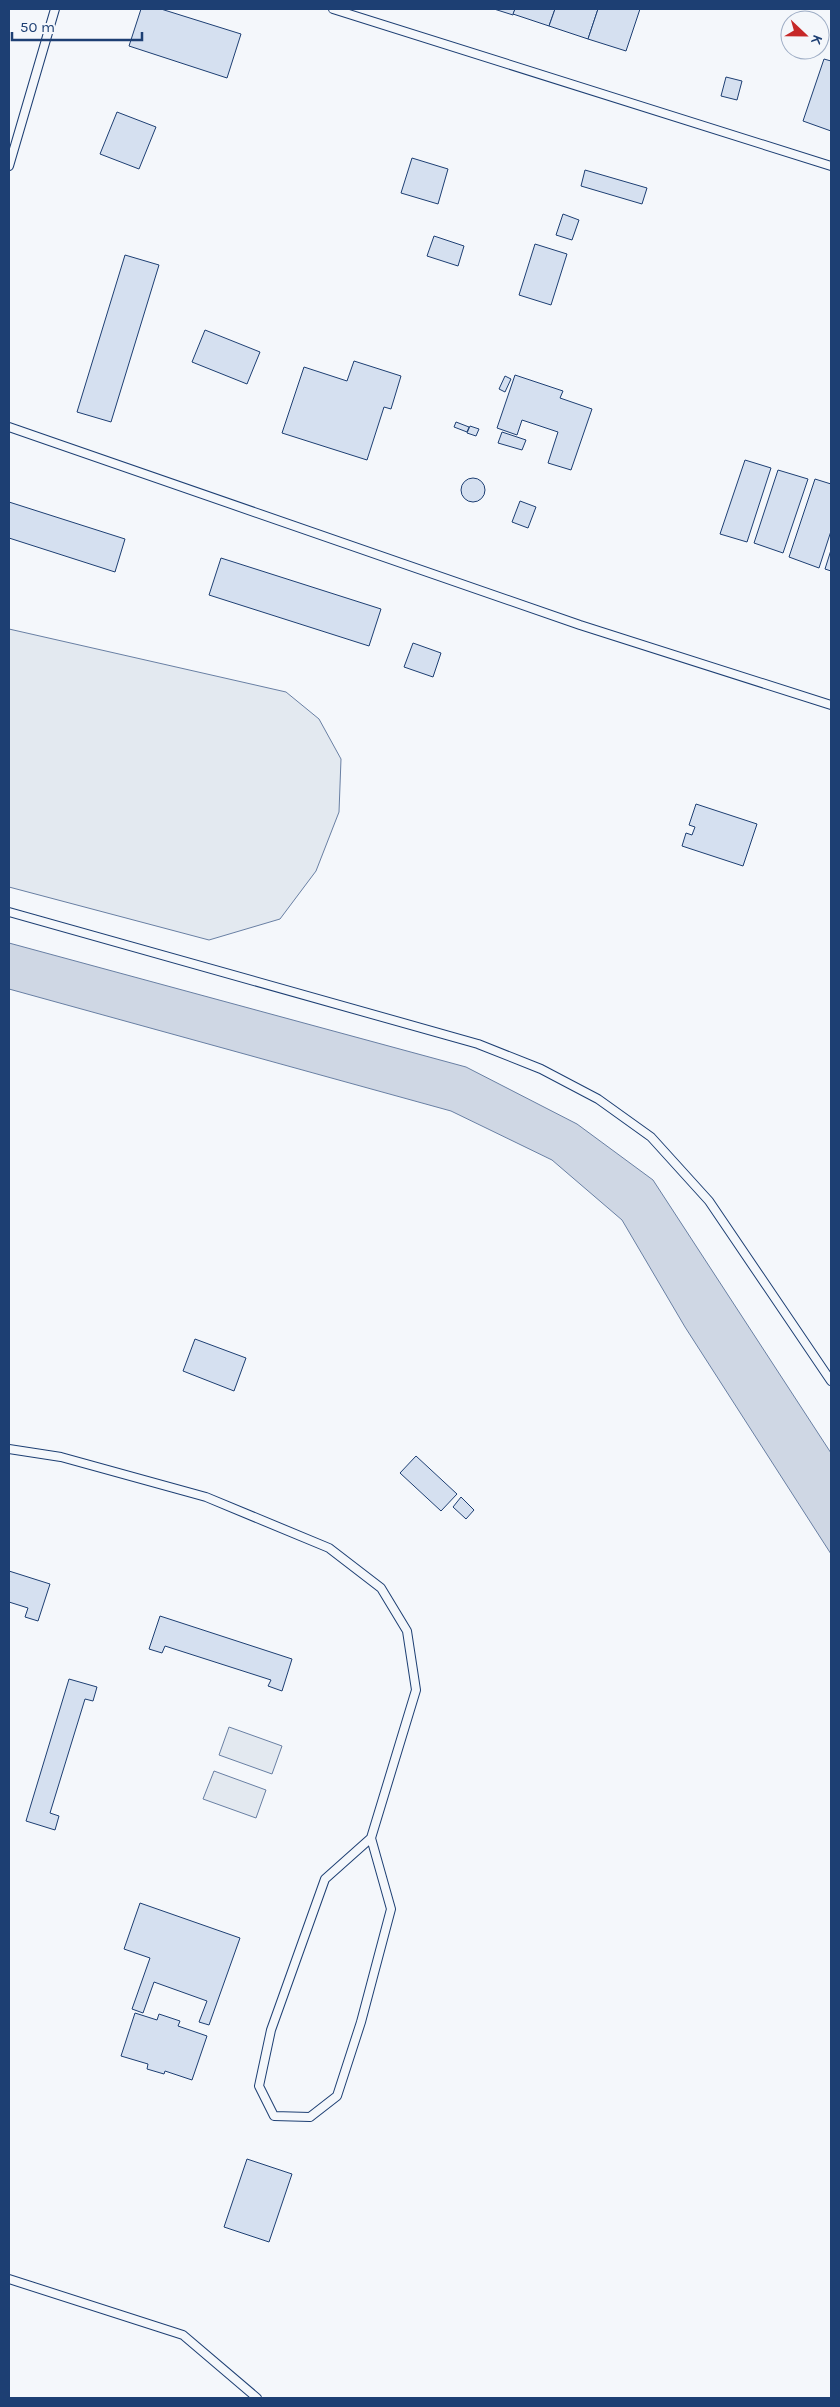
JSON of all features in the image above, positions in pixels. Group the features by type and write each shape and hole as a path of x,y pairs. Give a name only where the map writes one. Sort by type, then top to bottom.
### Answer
{"lane":[{"path":"9,166 55,9"},
{"path":"333,9 831,166"},
{"path":"9,427 580,625 831,705"},
{"path":"9,912 478,1044 541,1069 598,1099 651,1137 709,1200 831,1381"},
{"path":"9,1449 61,1457 206,1497 329,1548 381,1588 407,1632 416,1690 371,1838 325,1879 271,2030 259,2086 274,2116 310,2117 337,2096 361,2022 391,1909 371,1838"},
{"path":"9,2279 182,2335 256,2398"}],"shaded area":[{"path":"9,629 286,692 319,719 341,759 339,812 316,871 280,919 209,940 9,887"},
{"path":"9,943 466,1067 577,1124 653,1180 831,1453 831,1554 685,1327 622,1220 552,1160 451,1111 9,989"},
{"path":"229,1727 282,1746 272,1774 219,1755"},
{"path":"214,1771 266,1790 256,1818 203,1799"}],"building":[{"path":"141,9 161,9 241,34 227,78 129,46"},
{"path":"494,9 515,9 513,15"},
{"path":"515,9 555,9 549,26 513,14"},
{"path":"555,9 598,9 588,39 549,26"},
{"path":"598,9 640,9 626,51 588,39"},
{"path":"824,60 831,61 831,131 803,121"},
{"path":"726,77 742,81 737,100 721,96"},
{"path":"117,112 156,127 139,169 100,154"},
{"path":"412,158 448,169 438,204 401,193"},
{"path":"585,170 647,188 642,204 581,186"},
{"path":"563,214 579,220 572,240 556,235"},
{"path":"434,236 464,246 458,266 427,256"},
{"path":"535,244 567,254 551,305 519,295"},
{"path":"125,255 159,265 111,422 77,412"},
{"path":"205,330 260,352 247,384 192,362"},
{"path":"354,361 401,376 391,409 384,407 367,460 282,433 304,367 347,381"},
{"path":"515,375 563,391 560,398 592,409 571,470 548,463 558,432 522,420 517,435 497,428"},
{"path":"505,376 511,379 505,392 499,389"},
{"path":"456,422 469,427 467,432 454,427"},
{"path":"470,426 479,429 476,436 467,433"},
{"path":"502,432 526,440 522,450 498,443"},
{"path":"745,460 771,468 747,542 720,534"},
{"path":"778,470 808,479 783,553 754,543"},
{"path":"473,478 478,479 484,485 484,495 478,501 473,502 468,501 462,495 461,490 462,485 468,479"},
{"path":"815,479 831,484 831,531 819,568 789,557"},
{"path":"520,501 536,507 528,528 512,522"},
{"path":"9,502 125,539 115,572 9,538"},
{"path":"831,550 831,571 825,569"},
{"path":"221,558 381,609 369,646 209,595"},
{"path":"413,643 441,653 433,677 404,667"},
{"path":"696,804 757,824 743,866 682,846 686,833 692,835 695,827 689,825"},
{"path":"195,1339 246,1358 234,1391 183,1371"},
{"path":"416,1456 457,1494 441,1511 400,1473"},
{"path":"461,1497 474,1510 466,1519 453,1507"},
{"path":"9,1571 50,1584 38,1621 25,1617 28,1608 9,1602"},
{"path":"160,1616 292,1659 282,1691 268,1686 271,1680 165,1646 162,1653 149,1649"},
{"path":"69,1679 97,1687 93,1701 85,1699 50,1813 59,1816 55,1830 26,1821"},
{"path":"140,1903 240,1938 209,2025 199,2022 207,2001 154,1982 143,2013 132,2009 150,1958 124,1949"},
{"path":"135,2013 157,2020 159,2014 180,2021 178,2026 207,2036 192,2080 165,2071 164,2074 147,2069 148,2064 121,2056"},
{"path":"247,2159 292,2174 269,2242 224,2227"}]}
